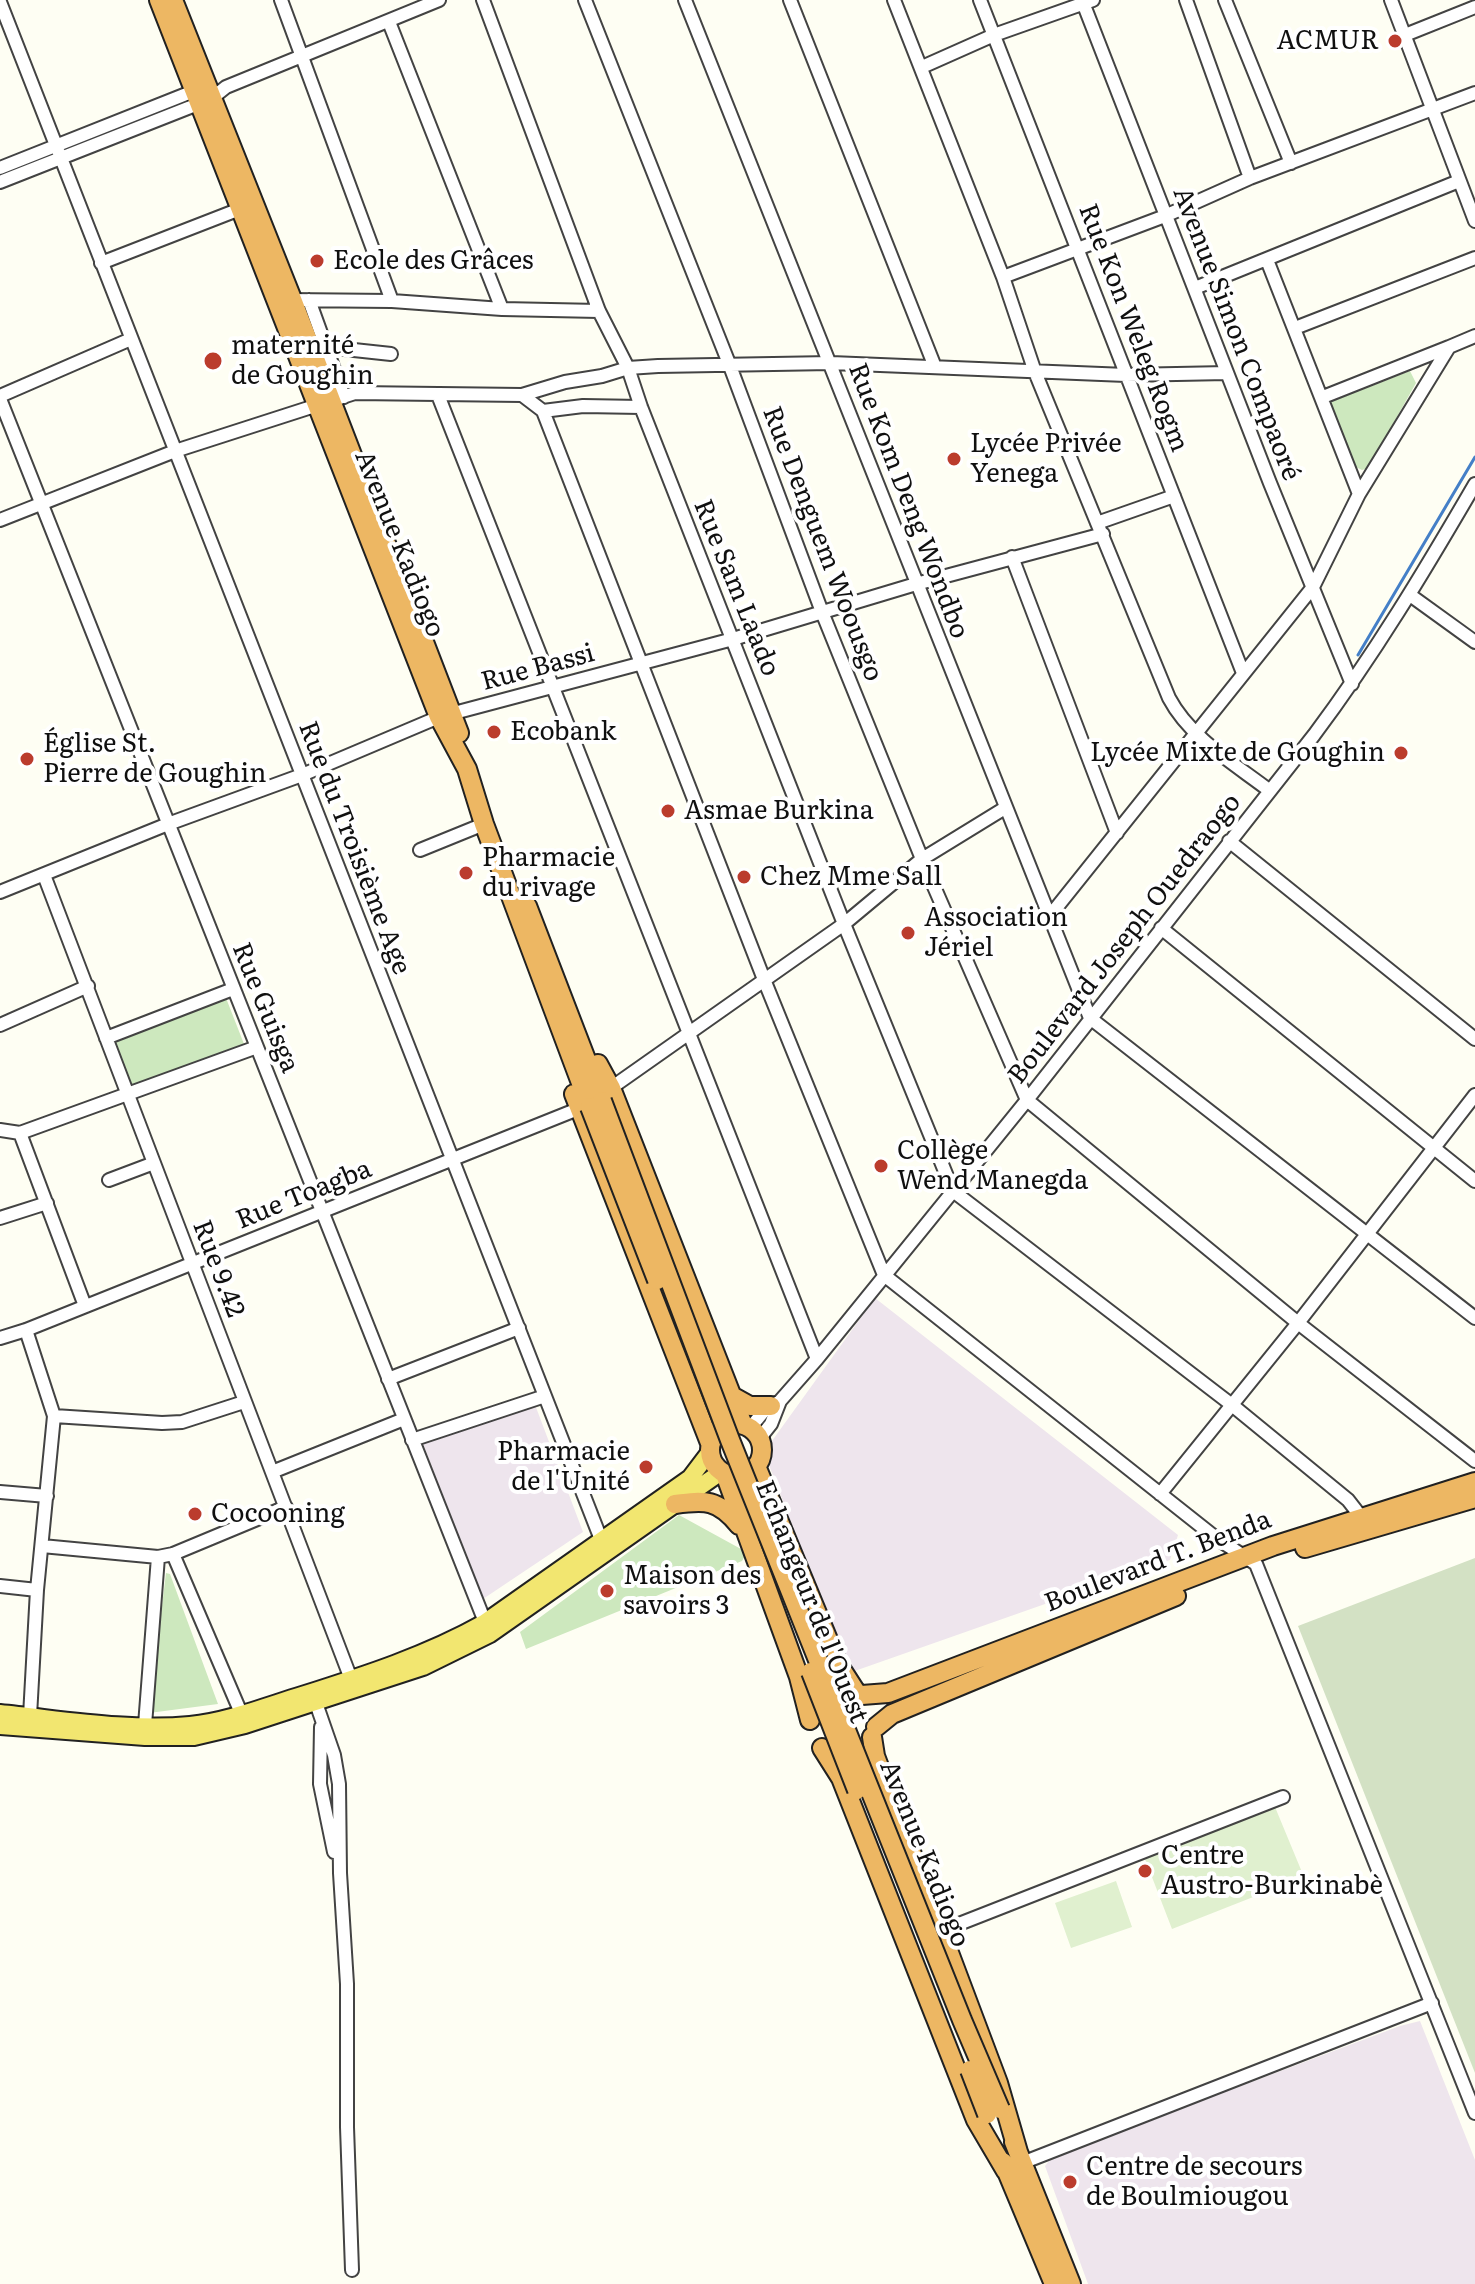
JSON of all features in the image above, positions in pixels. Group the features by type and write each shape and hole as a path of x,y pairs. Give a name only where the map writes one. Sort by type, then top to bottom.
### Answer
{"highway":[{"name":"Avenue Kadiogo","path":"159,0 207,94 240,209 292,300"},
{"name":"Avenue Kadiogo","path":"173,0 207,94 292,300 445,716 595,1101 962,2020 994,2111"},
{"name":"Avenue Kadiogo","path":"445,716 467,769 484,824 577,1055"},
{"path":"577,1055 597,1062 595,1101 713,1464 723,1473 747,1535 799,1677 813,1736 841,1778 976,2120 1015,2162"},
{"path":"595,1101 732,1396 762,1453 756,1466 742,1476 723,1473"},
{"name":"Echangeur de l'Ouest","path":"595,1101 869,1820 994,2111"},
{"path":"732,1396 750,1406 776,1403"},
{"path":"710,1448 719,1429 735,1424 751,1431"},
{"path":"756,1466 838,1664 875,1713 878,1765 998,2083 1015,2162 1054,2284"},
{"name":"Boulevard T. Benda","path":"859,1694 888,1693 1362,1518 1475,1482"},
{"name":"Boulevard T. Benda","path":"874,1732 892,1714 1250,1560 1475,1498"},
{"path":"675,1504 707,1501 718,1505 747,1535"},
{"path":"810,1720 814,1705 825,1694 841,1689 859,1694"},
{"path":"822,1748 835,1755 850,1755 863,1748 874,1732"},
{"path":"994,2111 1071,2284"}],"main road":[{"path":"0,1726 170,1739 194,1737 245,1725 423,1667 487,1628 604,1546 690,1478 710,1448"},
{"path":"604,1546 723,1473"},
{"path":"0,1713 145,1725 193,1724 241,1713 351,1679 487,1628"}],"street":[{"path":"281,0 392,301"},
{"path":"0,182 439,0"},
{"name":"Rue Sam Laado","path":"483,0 599,311 628,368 844,924 953,1191"},
{"name":"Rue Denguem Woousgo","path":"585,0 730,366 822,612 922,859 1027,1100"},
{"name":"Rue Kom Deng Wondbo","path":"685,0 1090,1018"},
{"path":"790,0 935,367"},
{"path":"894,0 1003,277 1035,372 1169,698 1183,721 1196,733 1270,791"},
{"name":"Rue Kon Weleg Rogm","path":"980,0 1243,673"},
{"path":"1186,0 1250,178"},
{"path":"1225,0 1291,163"},
{"path":"1391,0 1475,221"},
{"path":"922,67 994,35 1086,1"},
{"name":"Avenue Simon Compaoré","path":"1086,1 1165,216 1352,684"},
{"name":"Rue du Troisième Age","path":"0,2 604,1546"},
{"path":"1405,35 1475,7"},
{"path":"389,22 502,309"},
{"path":"1003,277 1165,216 1250,178 1475,93"},
{"path":"0,168 55,145 207,94"},
{"path":"1195,288 1459,181"},
{"path":"101,263 240,209"},
{"path":"1295,328 1475,258"},
{"path":"1267,260 1359,494"},
{"path":"292,300 392,301 502,309 599,311"},
{"path":"292,300 326,347 330,402"},
{"path":"1323,397 1475,336"},
{"path":"0,397 131,339"},
{"path":"326,347 391,354"},
{"path":"1049,917 1313,587 1359,494 1449,347"},
{"path":"0,520 175,451 330,402 372,392 522,395 628,368 658,366 831,363 1126,375 1227,373"},
{"path":"438,395 817,1359"},
{"path":"522,395 543,411 639,664 884,1275 1160,1494 1250,1560 1475,2113"},
{"name":"Rue Guisga","path":"0,397 487,1628"},
{"path":"543,411 583,406 641,407"},
{"name":"Boulevard Joseph Ouedraogo","path":"751,1431 771,1424 776,1403 817,1359 1027,1100 1352,684 1410,595 1475,484"},
{"name":"Rue Bassi","path":"0,892 445,716 733,639 1012,557 1100,528 1174,496"},
{"path":"1012,557 1117,833"},
{"path":"1410,595 1475,642"},
{"name":"Rue Toagba","path":"0,1338 595,1101 844,924 922,859 1005,808"},
{"path":"420,850 484,824"},
{"path":"1229,841 1475,1039"},
{"name":"Rue 9.42","path":"44,875 351,1679"},
{"path":"1161,928 1475,1181"},
{"path":"0,1025 88,986"},
{"path":"106,1038 233,989"},
{"path":"1090,1018 1475,1318"},
{"path":"0,1130 20,1133 257,1047"},
{"path":"1160,1494 1475,1095"},
{"path":"1027,1100 1298,1323 1475,1461"},
{"path":"20,1133 85,1306"},
{"path":"109,1180 154,1163"},
{"path":"953,1191 1232,1405 1348,1500 1362,1518"},
{"path":"0,1218 47,1203"},
{"path":"388,1379 519,1328"},
{"path":"26,1330 54,1416 37,1590 30,1716"},
{"path":"412,1440 545,1396"},
{"path":"54,1416 182,1422 244,1402"},
{"path":"272,1472 404,1419"},
{"path":"0,1492 47,1496"},
{"path":"42,1546 158,1557 173,1554 286,1507"},
{"path":"173,1554 241,1713"},
{"path":"145,1725 158,1557"},
{"path":"0,1586 37,1590"},
{"path":"316,1703 321,1720 320,1784 340,1873 346,1940 352,2270"},
{"path":"941,1931 1283,1797"},
{"path":"1015,2162 1432,2003"}],"shaded area":[{"path":"875,1298 1178,1535 1170,1560 849,1673 764,1452"},
{"path":"534,1402 583,1532 483,1599 423,1444"},
{"path":"1420,2021 1475,2160 1475,2284 1088,2284 1045,2166 1052,2157"}],"green space":[{"path":"1410,371 1416,383 1368,468 1362,470 1356,467 1330,402"},
{"path":"226,998 244,1044 132,1087 115,1041"},
{"path":"679,1515 741,1549 745,1556 742,1561 526,1649 520,1632"},
{"path":"1475,1558 1475,2073 1298,1626"},
{"path":"166,1573 170,1574 218,1704 149,1713"},
{"path":"1275,1807 1304,1877 1172,1929 1145,1859"},
{"path":"1116,1881 1132,1927 1071,1948 1055,1903"}],"waterway":[{"path":"1358,655 1475,457"}],"place":[{"name":"ACMUR","path":"1395,41"},
{"name":"Ecole des Grâces","path":"317,261"},
{"name":"maternité de Goughin","path":"213,361"},
{"name":"Lycée Privée Yenega","path":"954,459"},
{"name":"Ecobank","path":"494,732"},
{"name":"Lycée Mixte de Goughin","path":"1401,753"},
{"name":"Église St. Pierre de Goughin","path":"27,759"},
{"name":"Asmae Burkina","path":"668,811"},
{"name":"Pharmacie du rivage","path":"466,873"},
{"name":"Chez Mme Sall","path":"744,877"},
{"name":"Association Jériel","path":"908,933"},
{"name":"Collège Wend Manegda","path":"881,1166"},
{"name":"Pharmacie de l'Unité","path":"646,1467"},
{"name":"Cocooning","path":"195,1514"},
{"name":"Maison des savoirs 3","path":"607,1591"},
{"name":"Centre Austro-Burkinabè","path":"1145,1871"},
{"name":"Centre de secours de Boulmiougou","path":"1070,2182"}]}
